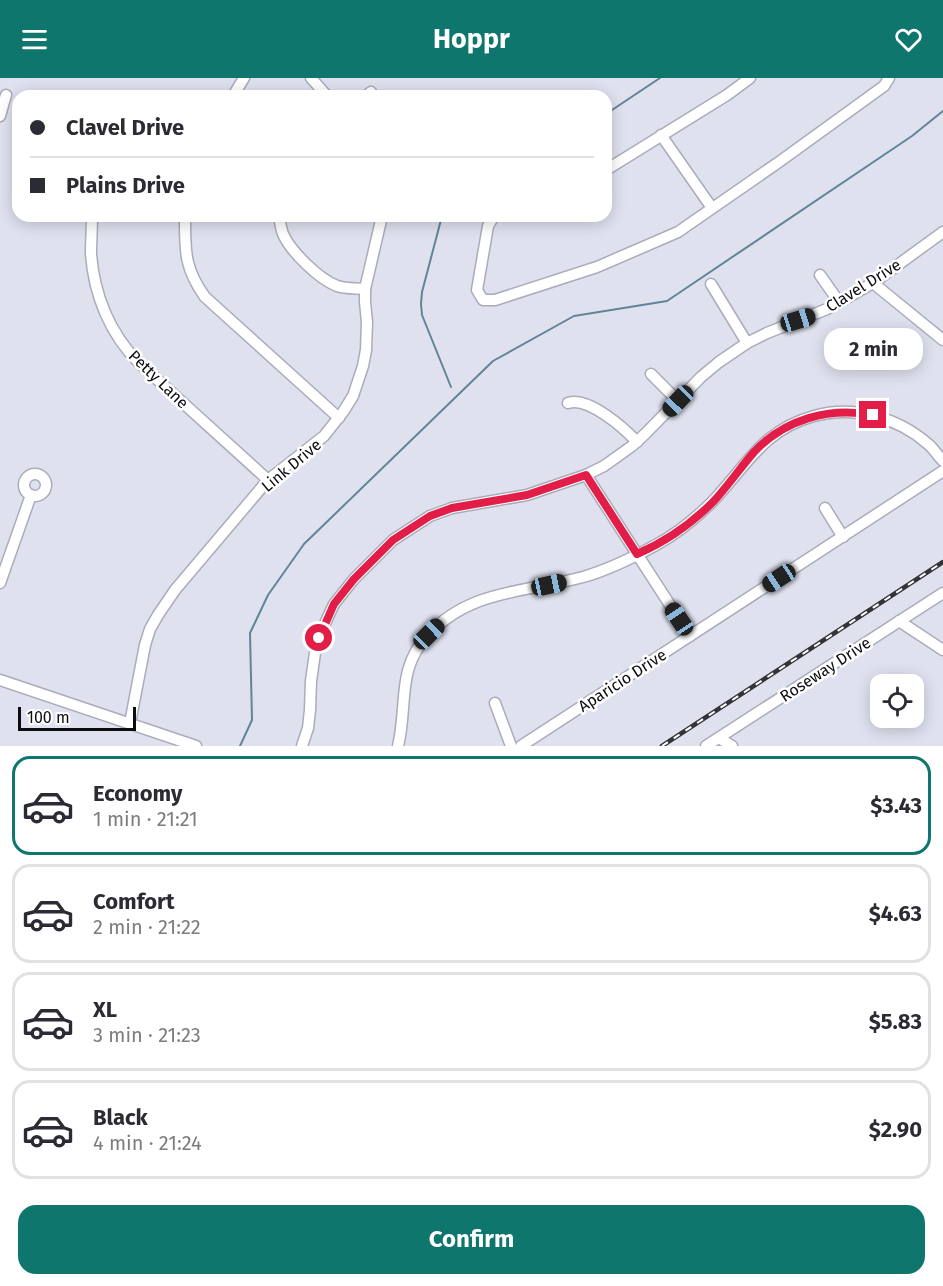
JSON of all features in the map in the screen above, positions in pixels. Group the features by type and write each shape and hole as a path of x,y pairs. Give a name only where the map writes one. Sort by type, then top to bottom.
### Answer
{"street":[{"path":"311,78 322,90"},
{"path":"612,166 727,95 750,78"},
{"path":"490,222 477,290 483,300 495,300 597,267 678,232 884,86 889,78"},
{"path":"0,116 3,94"},
{"path":"661,135 712,208"},
{"name":"Petty Lane","path":"92,222 93,271 112,328 139,363 268,480"},
{"path":"185,222 184,248 190,273 205,297 339,418"},
{"path":"280,222 283,234 294,252 319,275 336,285 365,289"},
{"name":"Link Drive","path":"130,723 145,645 158,615 175,590 268,480 324,436 339,418 352,396 366,350 365,289 381,222"},
{"name":"Clavel Drive","path":"302,746 308,728 311,681 319,638 334,604 373,558 393,540 430,516 452,508 527,495 586,475 637,442 701,377 719,362 766,333 812,316 873,283 943,232"},
{"path":"820,275 839,302"},
{"path":"873,283 943,340"},
{"path":"711,284 747,343"},
{"path":"651,374 678,401"},
{"path":"568,403 573,401 585,404 600,412 616,422 637,442"},
{"path":"398,746 403,690 408,668 420,644 440,624 476,602 512,591 586,576 668,538 696,517 726,487 754,452 777,432 815,416 855,411 890,421 910,431 930,445 943,461"},
{"name":"Aparicio Drive","path":"521,746 943,471"},
{"path":"586,475 690,636"},
{"path":"0,583 31,495"},
{"path":"825,508 843,537"},
{"name":"Roseway Drive","path":"706,746 943,593"},
{"path":"899,621 943,650"},
{"path":"0,680 196,746"},
{"path":"495,703 511,746"},
{"path":"719,738 732,746"}],"waterway":[{"path":"612,110 660,78"},
{"path":"240,746 252,720 250,633 268,595 304,544 493,361 574,316 667,301 912,136 943,111"},
{"path":"440,222 421,304 422,315 451,387"}],"railway":[{"path":"662,746 943,562"}],"route":[{"path":"319,638 342,592 393,540 430,516 452,508 527,495 586,475 637,554 668,538 696,517 726,487 754,452 777,432 815,416 855,411 873,415"}]}
